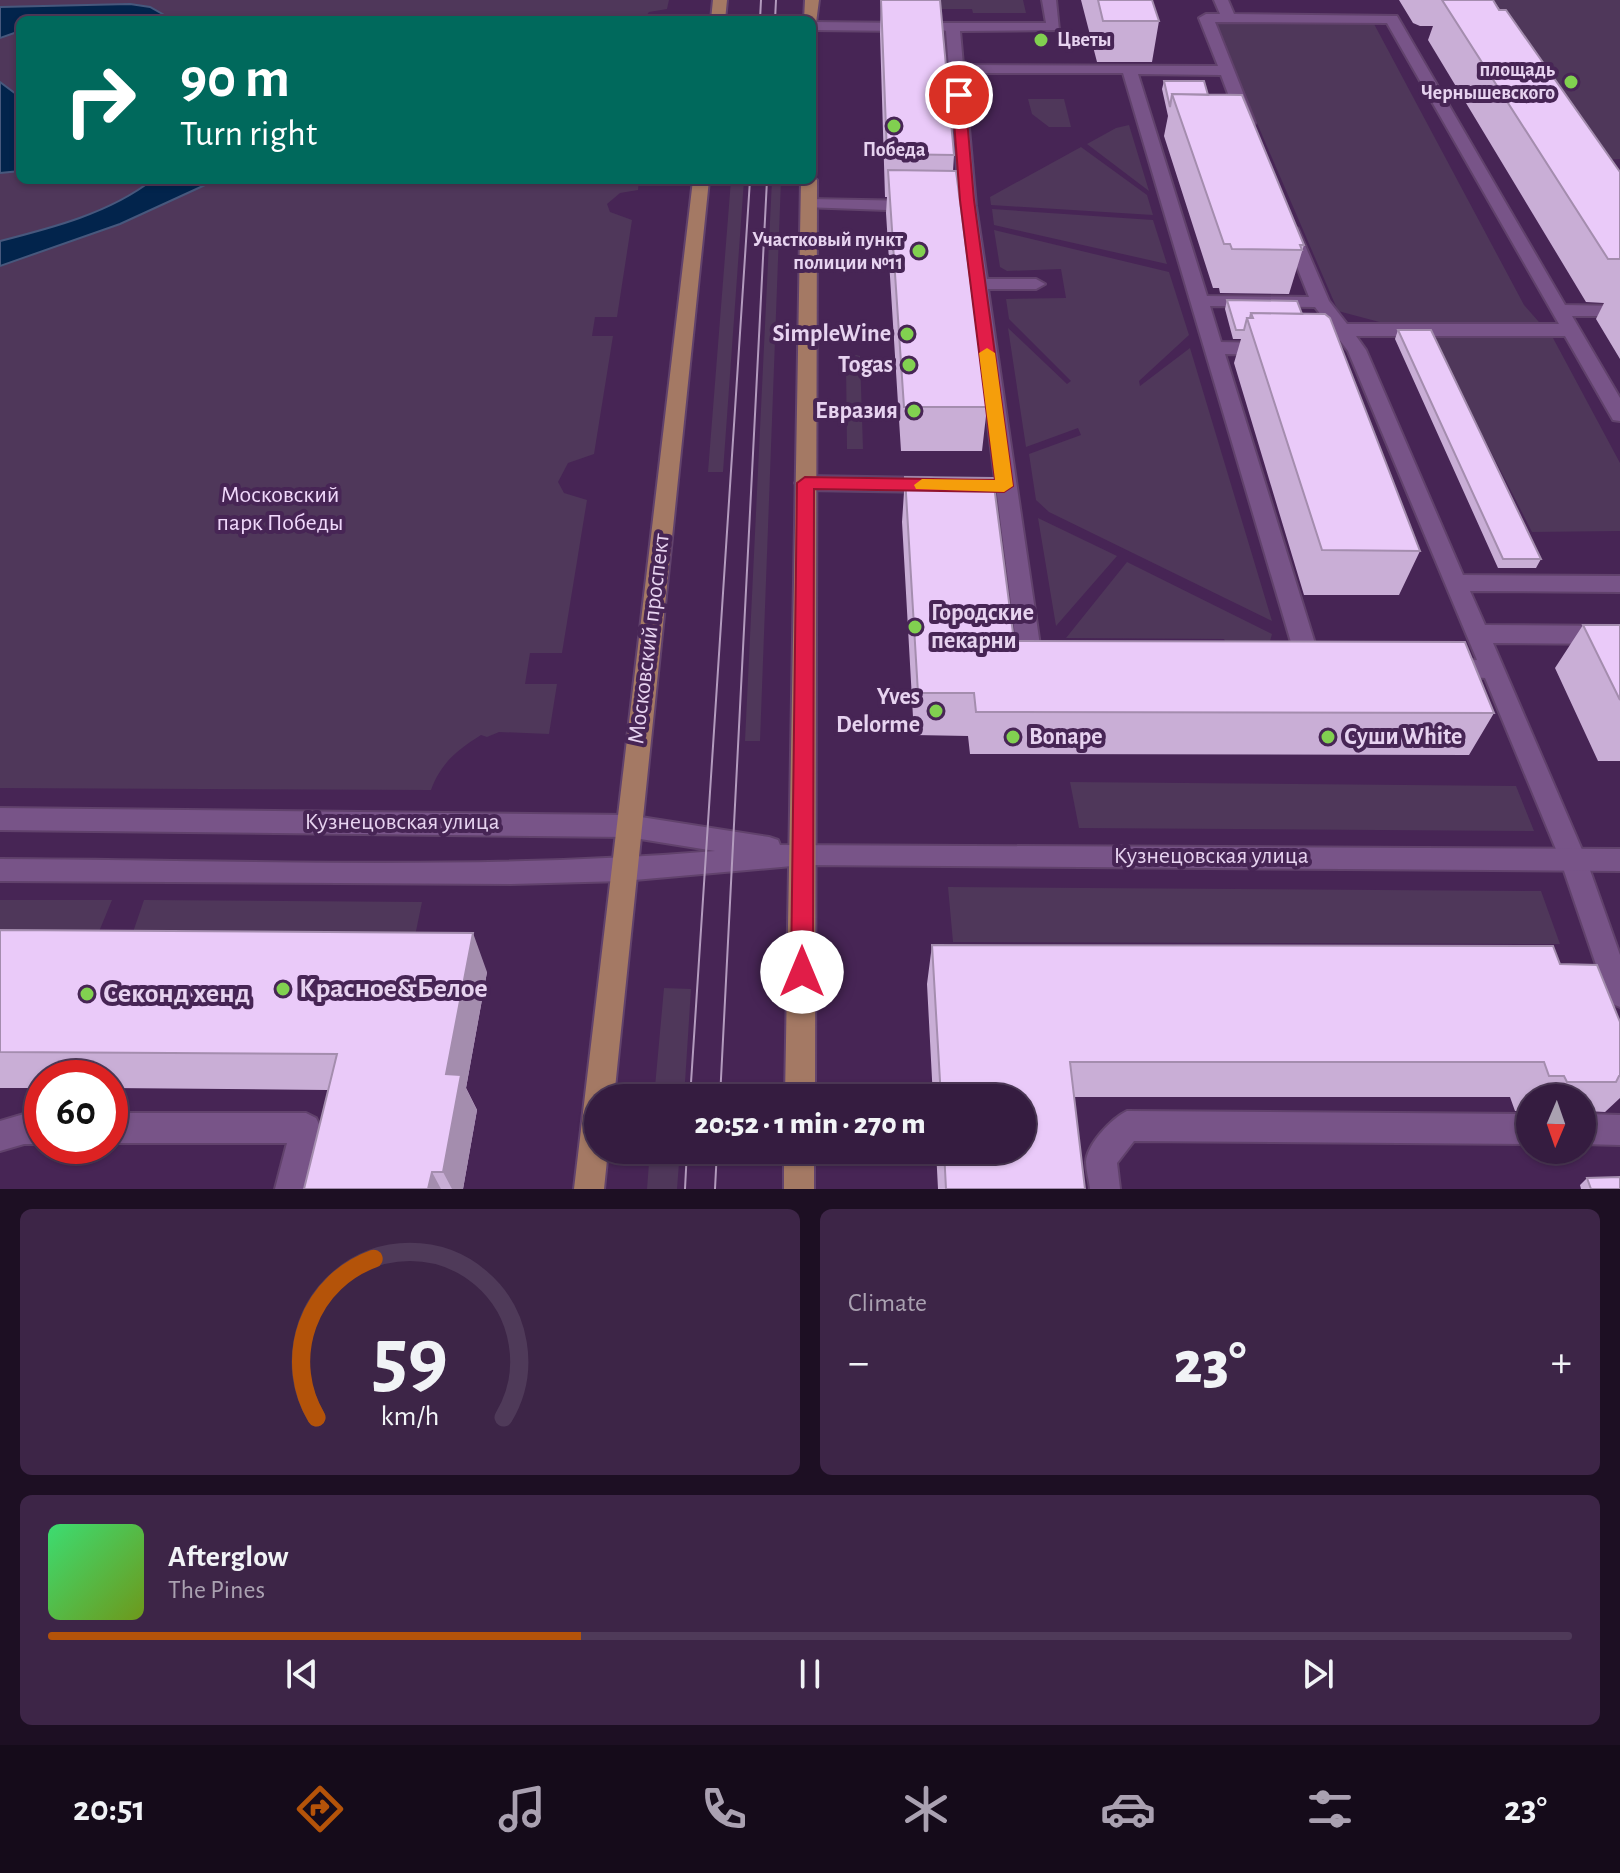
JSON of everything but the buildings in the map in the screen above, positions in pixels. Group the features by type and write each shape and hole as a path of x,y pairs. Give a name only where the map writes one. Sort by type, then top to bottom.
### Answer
{"main road":[{"name":"Московский проспект","path":"600,1084 701,184"},
{"path":"800,1084 809,184"},
{"name":"Московский проспект","path":"589,1189 592,1164"},
{"path":"799,1164 799,1189"}],"street":[{"path":"816,23 1054,27 1049,0"},
{"path":"1221,0 1229,18"},
{"path":"1246,133 1206,18 1392,19 1409,33 1620,415"},
{"path":"953,27 957,69 952,206 978,284 997,486 1031,666 1063,666"},
{"path":"957,69 1226,71"},
{"path":"1129,69 1153,128 1197,301 1317,666 1280,666"},
{"path":"809,204 952,206"},
{"path":"1285,217 1333,340 1357,350 1573,859 1620,994"},
{"path":"978,284 1036,284"},
{"path":"1197,301 1320,302"},
{"path":"1562,310 1620,311"},
{"path":"1333,340 1571,330"},
{"path":"1212,348 1284,349"},
{"path":"805,483 959,485"},
{"path":"1456,583 1620,584"},
{"path":"1477,634 1620,635"},
{"path":"1431,668 1492,669"},
{"name":"Кузнецовская улица","path":"0,819 628,826 803,854"},
{"name":"Кузнецовская улица","path":"0,870 511,873 623,870 803,854 1620,860"},
{"path":"1105,1189 1101,1159 1127,1126 1516,1129"},
{"path":"128,1128 306,1128 290,1189"},
{"path":"0,1136 24,1129"},
{"path":"1596,1129 1620,1130"}],"green space":[{"name":"Московский парк Победы","path":"0,0 669,0 667,9 649,12 646,16 16,16 16,184 639,184 638,190 620,193 607,204 610,212 632,220 617,317 595,317 592,336 613,336 594,454 568,463 558,482 564,493 587,500 562,653 530,653 525,684 557,684 549,734 499,732 487,737 481,735 451,758 431,790 0,788"},
{"path":"883,0 1023,0 1026,13 973,13 972,9 934,9"},
{"name":"площадь Чернышевского","path":"1491,0 1620,0 1620,159 1602,160"},
{"path":"1213,21 1373,22 1524,305 1553,338 1620,463 1620,531 1532,532 1432,336 1338,311"},
{"path":"1028,99 1064,99 1071,127 1049,127 1032,114"},
{"path":"1129,125 1149,191 1087,144 1116,128"},
{"path":"1081,147 1147,195 1153,215 991,205 990,197"},
{"path":"731,184 744,184 723,472 708,472"},
{"path":"772,184 781,184 760,741 745,741"},
{"path":"992,209 1153,220 1167,264 994,225"},
{"path":"994,230 1169,272 1189,335 1139,381 1140,386 1190,348 1272,621 1049,512 1036,500 1029,454 1081,435 1078,428 1026,447 1008,328 1067,384 1071,381 1009,319 1006,299 1066,298 1061,269 1007,271 1000,267"},
{"path":"856,355 860,356 863,449 847,449 846,362"},
{"path":"1038,518 1117,556 1056,626"},
{"path":"1127,562 1272,634 1269,645 1227,645 1224,639 1066,638"},
{"path":"1070,782 1516,786 1534,831 1079,828"},
{"path":"948,887 1541,891 1560,944 953,942"},
{"path":"0,900 112,900 98,934 0,934"},
{"path":"144,900 422,902 415,936 132,935"},
{"path":"664,988 691,989 685,1084 655,1084"},
{"path":"649,1164 679,1164 677,1189 647,1189"}],"water":[{"path":"130,4 150,7 166,16 16,16 16,32 0,38 0,7"},
{"path":"0,82 16,94 16,171 0,173"},
{"path":"147,184 207,184 120,224 0,266 0,241 59,225 136,192"}],"tram line":[{"path":"760,16 761,0"},
{"path":"775,16 776,0"},
{"path":"691,1084 750,184"},
{"path":"721,1084 767,184"},
{"path":"685,1189 686,1164"},
{"path":"715,1189 716,1164"}],"slow traffic":[{"path":"922,485 1004,486 987,353"}],"place":[{"name":"Цветы","path":"1041,40"},
{"name":"площадь Чернышевского","path":"1571,82"},
{"name":"Победа","path":"894,126"},
{"name":"Участковый пункт полиции №11","path":"919,251"},
{"name":"SimpleWine","path":"907,334"},
{"name":"Togas","path":"909,365"},
{"name":"Евразия","path":"914,411"},
{"name":"Городские пекарни","path":"915,627"},
{"name":"Yves Delorme","path":"936,711"},
{"name":"Bonape","path":"1013,737"},
{"name":"Суши White","path":"1328,737"},
{"name":"Красное&Белое","path":"283,989"},
{"name":"Секонд хенд","path":"87,994"}],"route":[{"path":"802,972 805,483 1004,486 967,200 959,95"}]}
